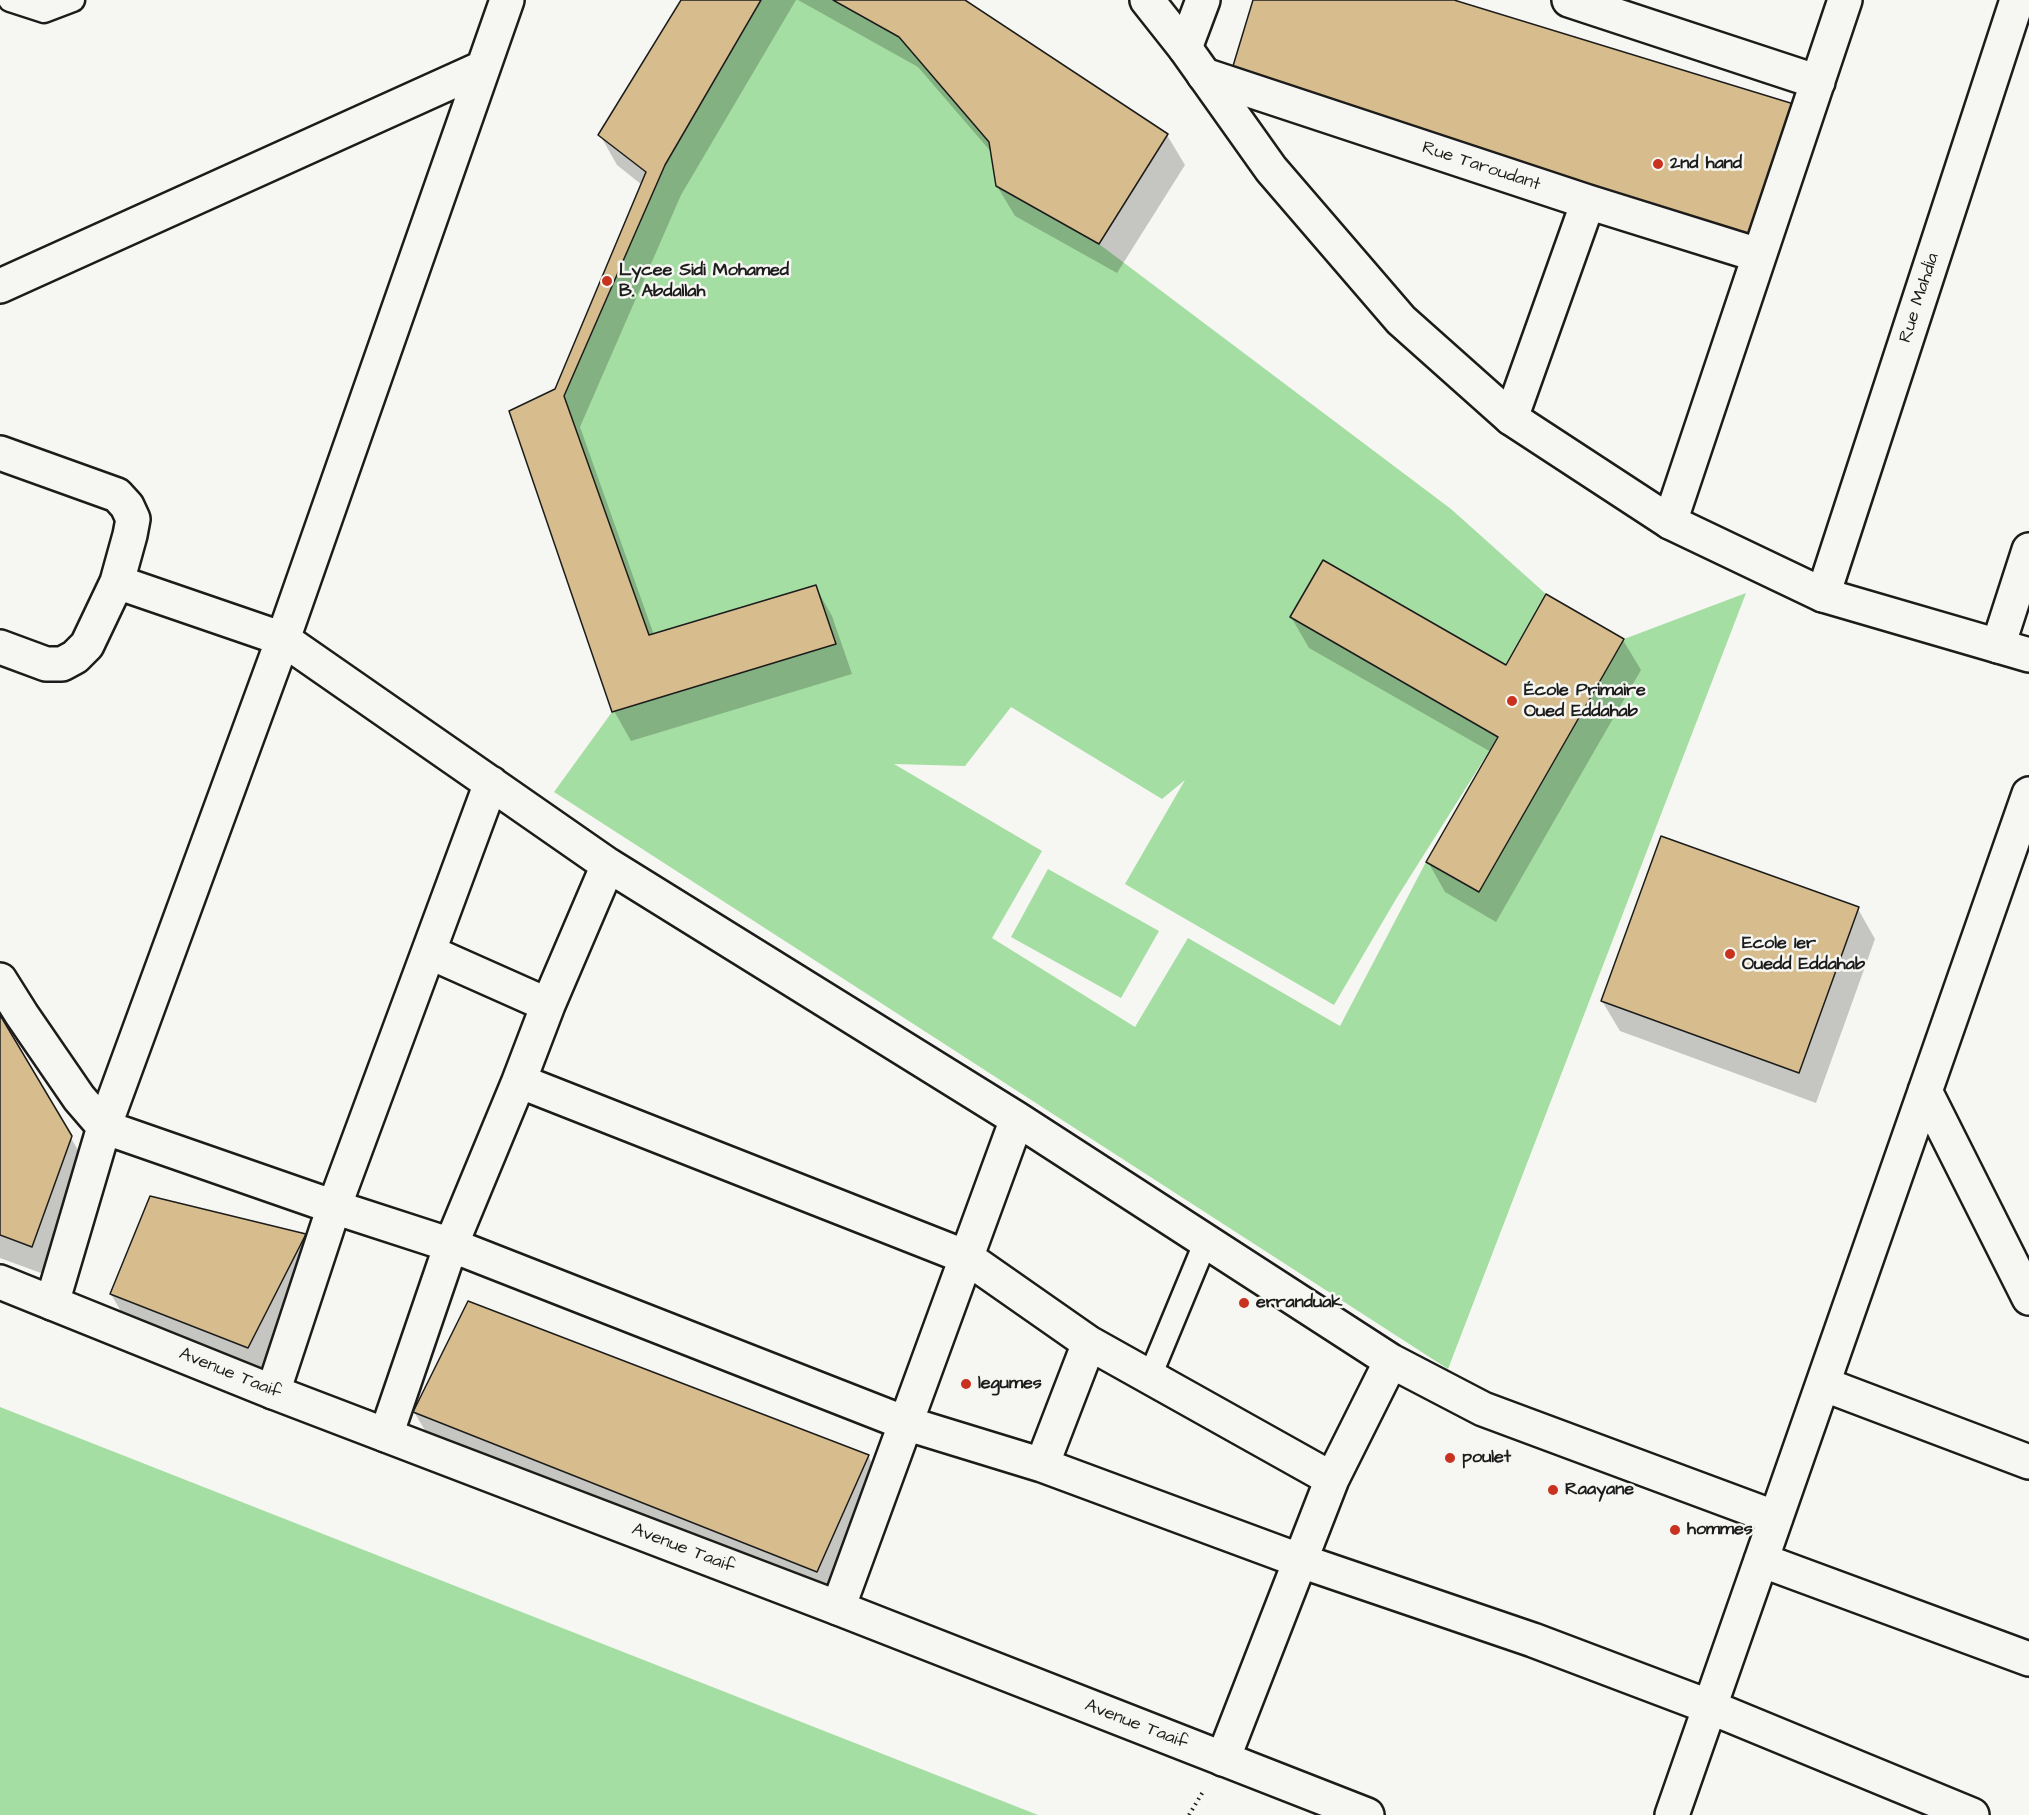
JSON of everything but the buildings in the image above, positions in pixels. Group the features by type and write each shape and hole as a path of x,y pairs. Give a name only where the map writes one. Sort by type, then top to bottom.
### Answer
{"street":[{"path":"52,1303 104,1127 283,639 507,0"},
{"path":"1147,0 1185,48 1271,169 1401,320 1511,418 1670,522 1823,595 2029,655"},
{"path":"1185,48 1203,0"},
{"path":"1569,0 1818,82"},
{"path":"1670,522 1845,0"},
{"name":"Rue Mahdia","path":"1823,595 2017,0"},
{"path":"0,286 482,68"},
{"name":"Rue Taroudant","path":"1204,75 1588,202 1758,255"},
{"path":"1511,418 1588,202"},
{"path":"0,453 117,495 127,506 133,519 117,582 87,645 75,657 62,664 46,664 0,647"},
{"path":"1998,646 2029,550"},
{"path":"117,582 283,639 608,866 1017,1119 1392,1361 1483,1409 1776,1518"},
{"path":"273,1392 334,1207 491,783"},
{"path":"1672,1815 2028,802"},
{"path":"386,1435 451,1245 548,1005 608,866"},
{"path":"429,952 548,1005"},
{"path":"0,980 79,1098 104,1127 451,1245 905,1423 1041,1465 1301,1561 1533,1640 1710,1707 1972,1815"},
{"path":"519,1081 966,1257 1089,1343 1332,1479"},
{"path":"1925,1091 2029,1298"},
{"path":"838,1608 1017,1119"},
{"name":"Avenue Taaif","path":"0,1282 273,1392 838,1608 1367,1815"},
{"path":"1041,1465 1089,1343"},
{"path":"1223,1759 1332,1479 1392,1361"},
{"path":"1823,1384 2029,1462"},
{"path":"1761,1560 2029,1659"}],"lane":[{"path":"10,0 44,11 73,0"},
{"path":"1150,1376 1206,1241"}],"green space":[{"path":"761,0 833,0 899,37 989,142 996,186 1099,244 1451,509 1546,594 1506,665 1323,560 1290,617 1498,737 1396,899 1334,1005 1125,884 1185,780 1162,799 1011,707 965,766 894,764 1042,851 992,938 1135,1027 1188,938 1340,1026 1426,862 1479,892 1624,639 1746,593 1448,1369 554,792 612,712 835,644 815,585 649,635 564,396 665,165"},
{"path":"1048,869 1159,931 1121,998 1011,937"},
{"path":"0,1407 1038,1815 0,1815"}],"place":[{"name":"2nd hand","path":"1658,164"},
{"name":"Lycee Sidi Mohamed B. Abdallah","path":"607,281"},
{"name":"École Primaire Oued Eddahab","path":"1512,701"},
{"name":"Ecole 1er Ouedd Eddahab","path":"1730,954"},
{"name":"erranduak","path":"1244,1303"},
{"name":"legumes","path":"966,1384"},
{"name":"poulet","path":"1450,1458"},
{"name":"Raayane","path":"1553,1490"},
{"name":"hommes","path":"1675,1530"}]}
